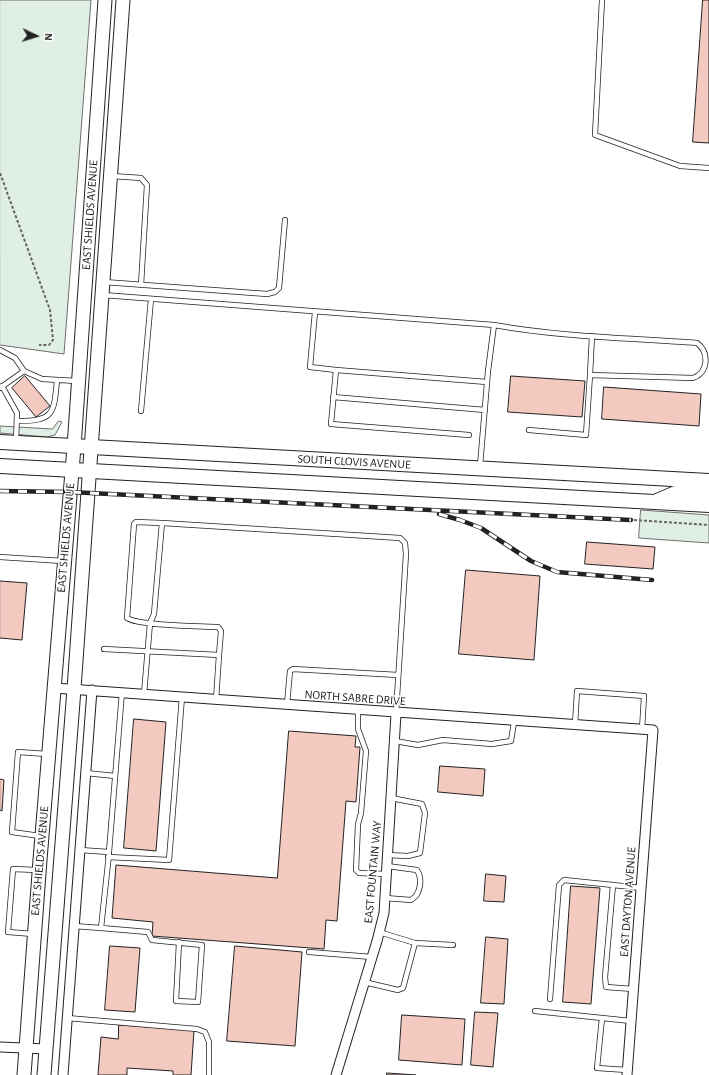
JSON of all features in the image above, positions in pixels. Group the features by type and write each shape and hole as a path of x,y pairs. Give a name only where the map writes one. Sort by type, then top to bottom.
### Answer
{"main road":[{"name":"EAST SHIELDS AVENUE","path":"24,1075 39,870 79,381 105,0"},
{"name":"EAST SHIELDS AVENUE","path":"44,1075 92,448 123,0"},
{"path":"94,157 100,200 95,267 102,289"},
{"name":"SOUTH CLOVIS AVENUE","path":"0,442 709,481"},
{"name":"SOUTH CLOVIS AVENUE","path":"0,466 709,506"},
{"path":"653,502 678,492 709,492"}],"street":[{"name":"NORTH SABRE DRIVE","path":"54,688 396,714 653,730"},
{"path":"63,1075 92,690"},
{"name":"EAST FOUNTAIN WAY","path":"336,1075 379,932 385,898 396,714"},
{"name":"EAST DAYTON AVENUE","path":"627,1073 653,730"},
{"path":"0,1047 46,1049"}],"lane":[{"path":"602,0 595,135 680,166 709,168"},
{"path":"110,176 141,178 147,185 141,285"},
{"path":"102,289 141,285 267,294 275,292 279,288 285,220"},
{"path":"102,289 151,299 494,325 517,329 592,336 697,343 706,351 707,357 705,368 699,376 693,378 590,375"},
{"path":"141,411 151,299"},
{"path":"315,312 310,367 487,382"},
{"path":"480,469 487,382 494,325"},
{"path":"529,430 586,434 592,336"},
{"path":"0,350 15,358 24,371 42,379 79,381"},
{"path":"336,370 331,424 469,435"},
{"path":"16,443 17,413 1,387 24,371"},
{"path":"17,421 41,420 51,411 55,403 57,380"},
{"path":"333,397 485,410"},
{"path":"216,700 221,631 218,627 150,623 130,621 126,618 134,524 136,522 400,538 405,543 406,554 396,714"},
{"path":"144,694 150,623 154,614 162,523"},
{"path":"0,557 64,561"},
{"path":"104,649 219,655"},
{"path":"287,705 290,671 293,669 398,675"},
{"path":"575,725 577,691 644,696 642,730"},
{"path":"102,928 122,692"},
{"path":"80,850 166,861 169,860 182,697"},
{"path":"358,711 358,729 366,751 361,813 358,824 356,870 359,873 386,870 417,870 420,874 420,885 416,896 411,900 385,898"},
{"path":"395,742 418,745 443,740 492,744 511,741 514,722"},
{"path":"42,836 12,832 18,752 49,754"},
{"path":"86,773 115,776"},
{"path":"387,855 408,856 420,853 425,813 422,804 391,798"},
{"path":"34,934 8,932 13,869 39,870"},
{"path":"550,999 559,885 564,880 641,888"},
{"path":"612,885 605,977 606,987 633,989"},
{"path":"74,926 148,932 152,940 178,942 202,945 198,1002 176,1001 178,942"},
{"path":"379,932 414,943 453,945"},
{"path":"364,982 398,990 403,988 414,943"},
{"path":"309,952 372,957"},
{"path":"535,1011 631,1021"},
{"path":"67,1018 197,1029 205,1032 209,1042 209,1075"},
{"path":"602,1018 597,1068 627,1073"}],"path":[{"path":"0,173 50,310 53,340 49,345 39,345"},
{"path":"634,520 709,525"}],"green space":[{"path":"0,0 91,0 64,354 0,345"},
{"path":"59,421 62,422 55,435 47,437 0,433 0,426 52,429"},
{"path":"641,510 709,515 709,543 639,538"}],"building":[{"path":"703,0 709,0 709,143 693,142"},
{"path":"25,376 50,406 36,417 12,388"},
{"path":"511,376 585,381 582,417 508,412"},
{"path":"604,387 701,394 699,426 602,419"},
{"path":"587,542 655,547 653,569 585,564"},
{"path":"466,570 540,576 534,660 459,654"},
{"path":"0,581 27,583 22,640 0,638"},
{"path":"134,719 166,722 156,851 124,848"},
{"path":"289,731 356,736 355,747 360,747 356,802 346,801 337,921 326,920 324,949 152,936 153,922 112,918 116,865 277,878"},
{"path":"440,766 485,769 483,796 438,792"},
{"path":"0,779 4,780 2,811 0,810"},
{"path":"486,874 506,876 504,902 484,901"},
{"path":"571,886 600,888 591,1004 563,1002"},
{"path":"486,937 508,939 504,1004 481,1003"},
{"path":"110,946 140,948 135,1012 105,1010"},
{"path":"235,946 302,952 295,1046 227,1041"},
{"path":"475,1012 498,1013 493,1067 471,1065"},
{"path":"402,1015 465,1019 462,1065 399,1060"},
{"path":"119,1025 194,1030 191,1075 173,1075 173,1071 127,1068 127,1075 98,1075 101,1037 118,1039"},
{"path":"387,1073 416,1075 387,1075"}],"railway":[{"path":"0,491 70,492 631,520"},
{"path":"439,514 481,528 531,561 557,572 652,580"}]}
